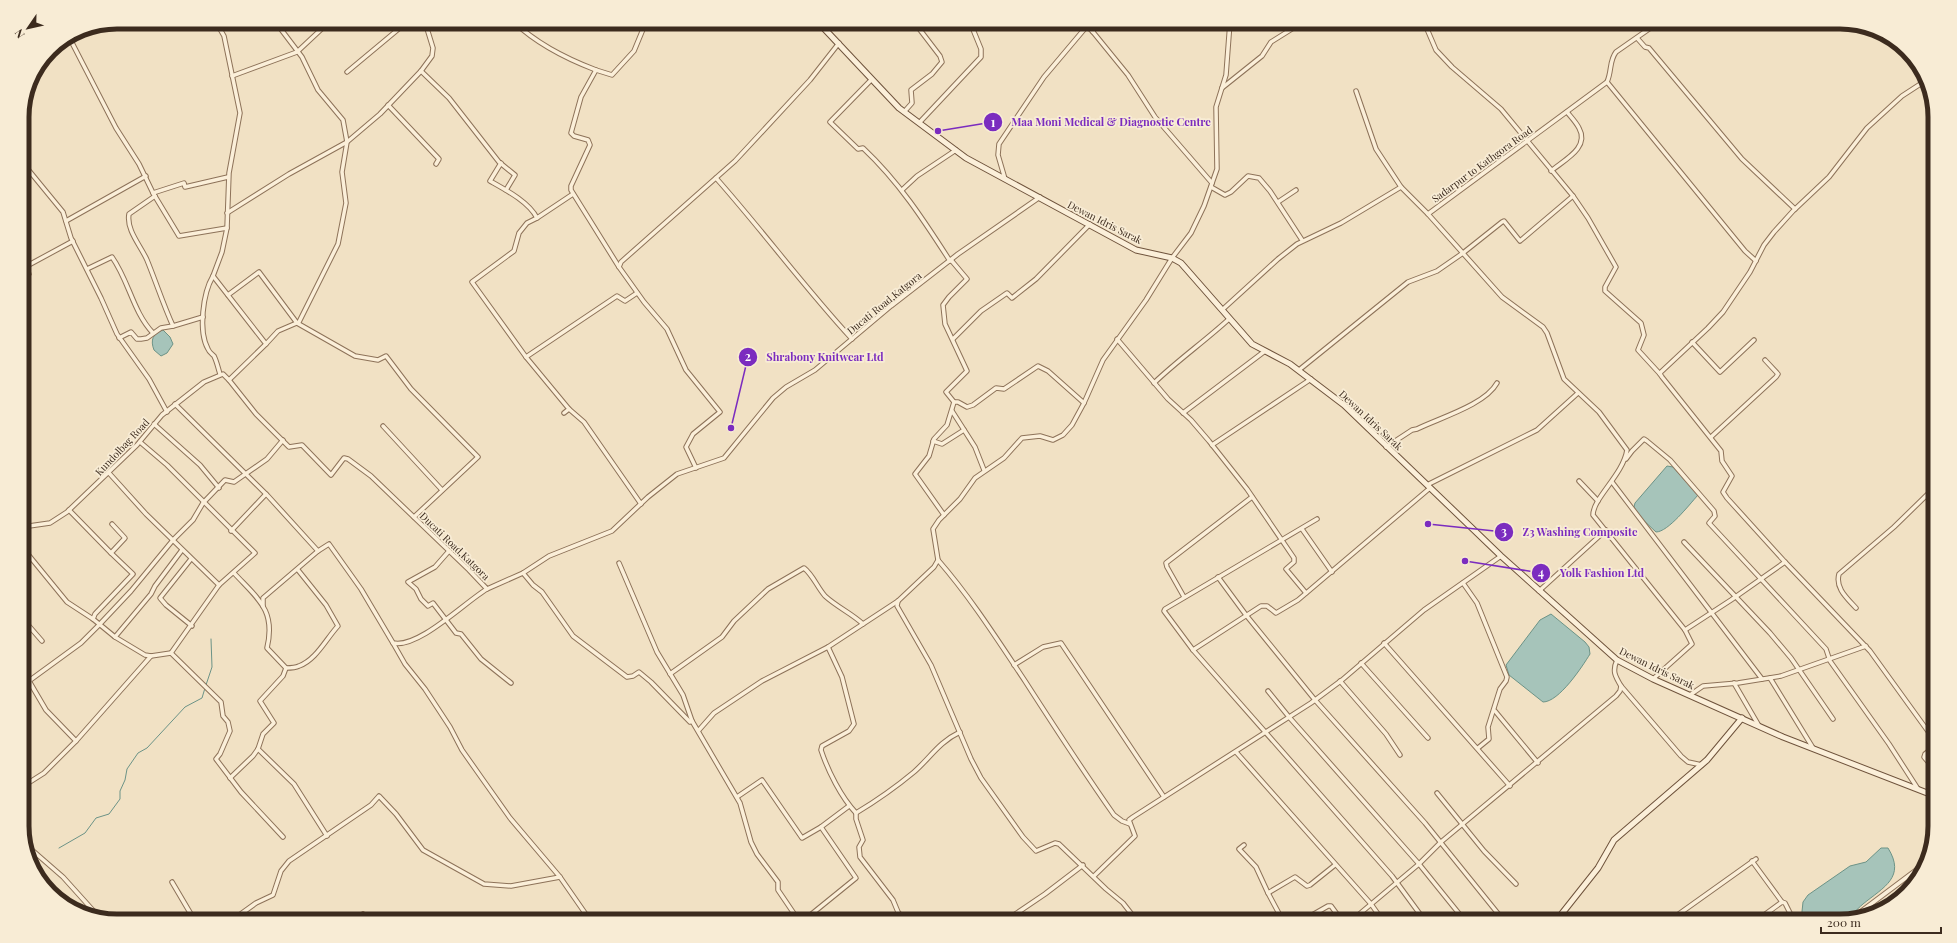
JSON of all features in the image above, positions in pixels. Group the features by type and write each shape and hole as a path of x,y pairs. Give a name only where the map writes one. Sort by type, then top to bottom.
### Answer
{"main road":[{"name":"Dewan Idris Sarak","path":"825,29 904,112 966,158 1136,250 1172,258 1181,263 1252,344 1299,370 1344,405 1501,556 1617,660 1653,679 1759,726 1813,749 1928,793"},
{"path":"1562,914 1598,868 1614,840 1620,833 1702,765 1742,718"}],"street":[{"path":"76,741 46,710 29,681 81,643 99,625 131,591 173,540 193,520 203,503 220,488 225,480 234,482 267,459 283,440 256,414 229,380 223,374 220,374 214,357 208,349 203,317 203,302 207,286 213,276 222,252 227,228 228,177 240,113 224,36 220,29"},
{"path":"229,380 278,331 297,323 338,244 346,203 342,172 347,142 343,120 318,90 310,71 298,51 281,29"},
{"path":"232,76 298,51 322,29"},
{"path":"347,72 399,29"},
{"path":"227,214 289,174 347,142 388,105 421,71 432,56 433,48 427,29"},
{"path":"524,29 543,43 582,65 612,75 634,51 643,29"},
{"path":"904,112 912,103 911,90 932,74 942,62 940,56 919,29"},
{"path":"919,123 981,57 981,49 973,29"},
{"path":"1005,179 998,155 999,144 1044,76 1084,29"},
{"path":"1090,29 1128,75 1155,116 1211,185 1225,195 1232,192 1248,176 1259,178 1278,202 1302,240"},
{"path":"1130,824 1122,821 1114,815 970,600 938,560 933,529 960,499 975,478 984,470 1004,458 1025,437 1040,436 1050,440 1063,434 1072,425 1084,403 1103,360 1146,300 1172,258 1192,233 1218,169 1216,107 1228,65 1230,29"},
{"path":"1221,88 1262,56 1271,42 1292,29"},
{"path":"1427,29 1436,50 1452,67 1496,104 1573,196 1592,224 1616,267 1605,287 1605,291 1641,323 1644,335 1638,350 1660,374 1721,451 1722,461 1732,476 1723,492 1732,505 1866,646 1928,731"},
{"path":"1649,29 1616,52 1612,58 1612,67 1607,82 1745,251 1756,261"},
{"path":"1637,38 1645,47 1649,48 1661,64 1669,71 1742,159 1795,209"},
{"path":"72,42 116,128 146,176 154,194 179,236 227,228"},
{"path":"619,267 621,262 735,161 783,110 839,44"},
{"path":"596,70 581,97 571,133 574,136 588,140 590,145 571,186 573,194 637,293 667,328 686,370 720,412 694,434 686,447 696,468"},
{"path":"421,71 449,98 501,164 515,175 506,190"},
{"path":"872,79 830,122 858,149 863,148 884,168 902,190 950,260 967,279 943,305 945,324 967,371 946,392 954,402 958,402 967,407 973,406 996,388 1004,389 1038,366 1048,371 1084,403"},
{"name":"Sadarpur to Kathgora Road","path":"1356,91 1376,149 1401,187 1428,214 1607,82"},
{"path":"1660,374 1665,367 1723,312 1750,272 1771,236 1795,209 1829,177 1867,128 1902,96 1921,83"},
{"path":"388,105 439,159 436,164"},
{"path":"1551,171 1580,148 1583,140 1579,128 1567,112"},
{"path":"902,190 917,176 956,150"},
{"path":"501,164 490,181 506,190 532,209 537,218"},
{"path":"29,170 60,208 73,241 119,338 149,379 167,412"},
{"path":"66,221 146,176"},
{"path":"173,326 148,261 134,236 128,218 129,214 154,194 184,183 185,187 228,177"},
{"path":"716,178 753,220 828,313 852,339"},
{"path":"1222,310 1278,259 1302,240 1341,222 1401,187"},
{"path":"1278,202 1296,190"},
{"path":"573,194 527,223 519,233 514,251 472,282 526,357 569,409 584,422 641,504"},
{"path":"1299,370 1408,282 1430,275 1463,253 1504,221 1520,241 1573,196"},
{"name":"Ducati Road,Katgora","path":"283,440 289,447 302,445 331,475 344,458 348,459 384,488 487,589 522,573 549,556 612,531 677,474 724,458 773,398 786,387 815,370 950,260 998,224 1040,197"},
{"path":"1428,214 1502,298 1543,327 1547,333 1564,379 1599,412 1627,450 1632,451"},
{"path":"953,339 981,310 1006,294 1012,298 1036,279 1090,224"},
{"path":"29,265 73,241"},
{"path":"87,269 112,257 122,274 140,316 153,333"},
{"path":"228,295 259,272 297,323 355,356 378,360 386,356 410,389 478,457 414,517"},
{"path":"213,276 266,344"},
{"path":"526,357 617,296 625,301 637,293"},
{"path":"119,338 131,332 137,339 147,338 161,328 203,317"},
{"path":"1154,383 1174,364 1198,347 1229,319"},
{"path":"1117,339 1154,383 1212,445 1252,497 1294,558 1294,562 1286,569 1306,593"},
{"path":"1692,342 1720,372 1754,340"},
{"path":"1183,413 1265,351"},
{"path":"1711,437 1778,374 1765,360"},
{"name":"Kundolbag Road","path":"29,526 50,523 69,510 140,442 154,424 175,404 204,382 220,374"},
{"path":"1212,445 1311,379"},
{"path":"1386,447 1412,430 1447,416 1478,401 1493,390 1497,383"},
{"path":"1193,650 1264,604 1273,612 1279,612 1332,572 1429,487 1537,430 1578,393"},
{"path":"944,515 915,474 929,456 933,441 947,425 954,402"},
{"path":"175,404 266,494 318,551"},
{"path":"564,413 569,409"},
{"path":"952,411 975,447 984,470"},
{"path":"154,424 200,465 220,488"},
{"path":"383,426 442,490"},
{"path":"933,441 942,444 964,430"},
{"path":"1653,679 1692,644 1685,630 1593,515 1593,510 1598,501 1612,482 1625,460 1644,440 1670,460 1712,506 1716,514 1709,523 1826,649 1828,658 1889,744 1918,789"},
{"path":"29,556 67,602 93,619 115,638 151,656 172,653 219,585 255,553 203,503 167,465 140,442"},
{"path":"1625,460 1627,450"},
{"path":"109,473 146,514 219,585"},
{"path":"1579,481 1598,501"},
{"path":"1612,482 1762,679"},
{"path":"231,531 266,494"},
{"path":"1856,608 1839,587 1837,580 1839,574 1894,527 1928,494"},
{"path":"1184,597 1166,563 1252,497"},
{"path":"69,510 133,574 95,614 93,619"},
{"path":"1317,519 1184,597 1164,611 1193,650 1397,882 1420,914"},
{"path":"112,524 125,538 112,553"},
{"path":"1302,529 1332,572"},
{"path":"1539,591 1606,530"},
{"path":"1684,542 1770,633 1799,670 1833,719"},
{"path":"263,606 263,598 328,544 361,589 405,664 433,701 462,750 489,789 510,818 560,877 585,914"},
{"path":"115,638 151,594 155,586 182,550"},
{"path":"448,551 435,567 408,582 416,589 421,599 428,606 433,602 456,633 461,634 481,659 511,683"},
{"path":"1094,876 1136,836 1129,820 1266,734 1315,700 1340,681 1424,610 1501,556"},
{"path":"191,559 160,598 166,605 192,626"},
{"path":"699,730 714,713 762,681 828,647 898,601 934,567 938,560"},
{"path":"1685,630 1762,580 1785,562"},
{"path":"619,563 657,652 683,695 692,721 699,730 740,803 751,842 757,854 778,882 778,890 794,914"},
{"path":"670,674 722,637 734,621 768,589 804,568 823,594 834,604 853,614 863,624"},
{"path":"286,668 299,666 305,662 319,650 328,636 338,626 326,605 298,570"},
{"path":"234,573 263,606 270,622 270,637 267,648 286,668"},
{"path":"522,573 542,592 573,636 627,677 634,676 639,672 651,682 690,722 692,721"},
{"path":"1218,577 1246,615 1315,700 1441,842 1498,914"},
{"path":"1463,583 1477,603 1507,677 1500,689 1495,711 1488,727 1489,739 1478,748"},
{"path":"394,643 403,644 411,641 446,621 470,599 487,589"},
{"path":"898,601 897,606 931,665 981,778 1033,849 1039,850 1051,844 1059,844 1083,865 1106,889 1123,903 1132,914"},
{"path":"29,626 42,640"},
{"path":"1014,665 1044,647 1061,643 1164,797"},
{"path":"1384,643 1510,786"},
{"path":"1690,695 1702,686 1770,678 1799,670 1828,658 1866,646"},
{"path":"828,647 842,677 854,724 849,731 822,746 821,750 824,760 849,806 856,813 856,819 864,840 859,847 860,857 893,900 900,914"},
{"path":"172,653 221,702 223,716 228,722 230,732 216,759 230,778 283,837"},
{"path":"29,783 44,773 76,741 128,684 137,670 151,656"},
{"path":"1617,660 1614,668 1615,676 1621,686 1681,756 1688,762 1702,765"},
{"path":"1361,663 1428,738"},
{"path":"230,778 247,764 258,750 263,734 274,723 260,701 283,676 286,668"},
{"path":"1770,678 1813,749"},
{"path":"1340,681 1386,734 1400,754"},
{"path":"1734,683 1759,726"},
{"path":"1359,914 1419,864 1441,842 1538,763 1616,696 1620,691 1621,686"},
{"path":"1268,691 1289,718 1419,864 1459,914"},
{"path":"1495,711 1538,763"},
{"path":"856,813 874,802 909,775 936,747 960,732"},
{"path":"258,750 294,784 326,836"},
{"path":"1236,752 1371,904 1378,914"},
{"path":"1928,752 1924,757 1928,762"},
{"path":"737,797 762,780 802,838 821,827 849,806"},
{"path":"1436,793 1462,825 1516,884"},
{"path":"241,914 256,903 273,895 281,871 289,861 306,848 372,805 380,796 396,814 423,850 484,884 511,886 560,877"},
{"path":"812,914 856,878 821,827"},
{"path":"1244,844 1239,849 1256,867 1279,914"},
{"path":"33,851 63,877 93,910"},
{"path":"1679,914 1754,860 1782,902 1785,903 1790,914"},
{"path":"1015,914 1083,865"},
{"path":"1268,893 1294,877 1307,886 1310,885 1335,865"},
{"path":"1862,911 1916,870"},
{"path":"172,882 191,914"},
{"path":"1766,914 1782,902"},
{"path":"1314,914 1328,906 1331,906 1337,914"}],"water":[{"path":"163,330 170,337 173,344 167,353 161,356 154,350 152,340 157,333"},
{"path":"1667,466 1673,467 1698,495 1672,523 1661,531 1656,532 1640,517 1634,507 1635,503"},
{"path":"1551,614 1585,642 1589,647 1590,654 1570,683 1556,696 1543,702 1509,675 1506,665 1540,620"},
{"path":"1881,848 1888,848 1893,858 1895,867 1894,874 1885,886 1854,912 1802,914 1803,902 1808,895 1850,866 1866,862"}],"waterway":[{"path":"206,685 212,667 211,639"},
{"path":"59,848 85,833 96,818 109,814 120,799 120,791 125,780 127,769 138,753 147,748 185,707 202,698 205,688"}],"place":[{"name":"Maa Moni Medical & Diagnostic Centre","path":"938,131"},
{"name":"Shrabony Knitwear Ltd","path":"731,428"},
{"name":"Z3 Washing Composite","path":"1428,524"},
{"name":"Yolk Fashion Ltd","path":"1465,561"}]}
